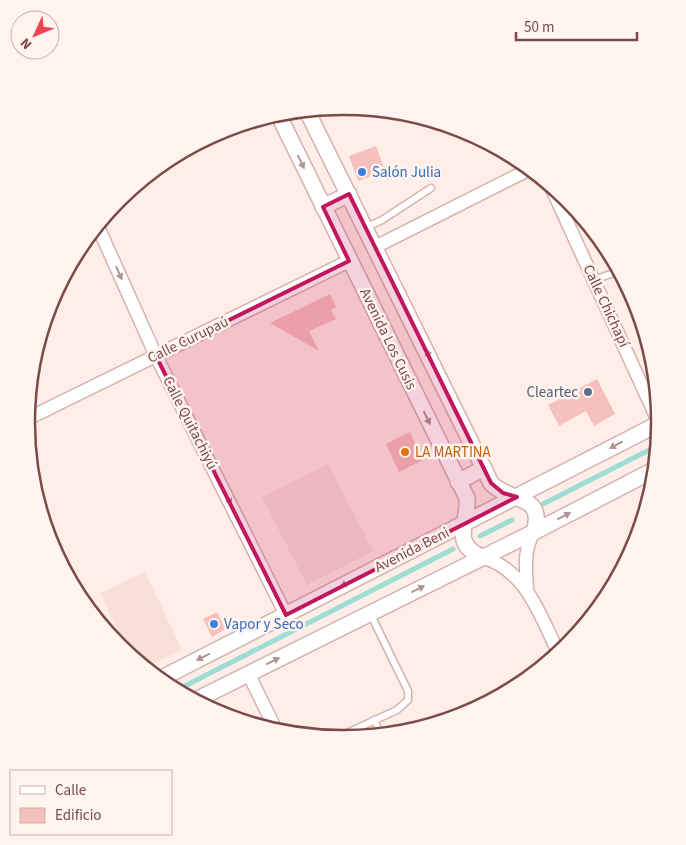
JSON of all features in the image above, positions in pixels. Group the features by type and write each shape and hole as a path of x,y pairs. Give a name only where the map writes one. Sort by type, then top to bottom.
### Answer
{"street":[{"name":"Avenida Los Cusis","path":"310,116 492,483 498,490 509,496 528,502 534,509 537,518 534,532"},
{"name":"Avenida Los Cusis","path":"281,120 467,498 463,535 467,545 473,552 482,557"},
{"path":"375,247 524,173"},
{"path":"323,207 349,194"},
{"name":"Calle Chichapí","path":"558,202 650,403"},
{"name":"Calle Quitachiyú","path":"101,233 156,356 286,615"},
{"name":"Calle Curupaú","path":"35,415 350,261"},
{"name":"Avenida Beni","path":"167,675 651,427"},
{"path":"458,482 484,468"},
{"path":"203,697 534,532 646,474"},
{"path":"527,590 525,558 528,542 534,532"},
{"path":"482,557 506,568 527,590 555,646"},
{"path":"248,673 272,722"}],"lane":[{"path":"366,228 382,220 431,188"},
{"path":"594,280 613,273"},
{"path":"353,730 406,704 409,697 370,613"},
{"path":"374,720 378,728"}],"highlighted area":[{"path":"349,194 491,483 503,493 517,497 286,615 156,356 349,261 323,207"}],"shaded area":[{"path":"328,464 373,551 307,585 262,497"},
{"path":"145,572 182,650 153,664 121,636 100,593"}],"building":[{"path":"376,146 385,171 358,181 349,156"},
{"path":"330,294 336,307 331,310 336,319 309,331 319,351 270,323"},
{"name":"Cleartec","path":"597,379 615,414 594,426 586,411 559,426 548,405"},
{"name":"LA MARTINA","path":"410,432 423,460 399,472 386,444"},
{"name":"Vapor y Seco","path":"217,612 226,629 212,637 203,619"}],"waterway":[{"path":"543,504 649,450"},
{"path":"480,536 512,520"},
{"path":"184,686 453,549"}],"place":[{"name":"Salón Julia","path":"362,172"},
{"name":"Cleartec","path":"588,392"},
{"name":"LA MARTINA","path":"405,452"},
{"name":"Vapor y Seco","path":"214,624"}]}
